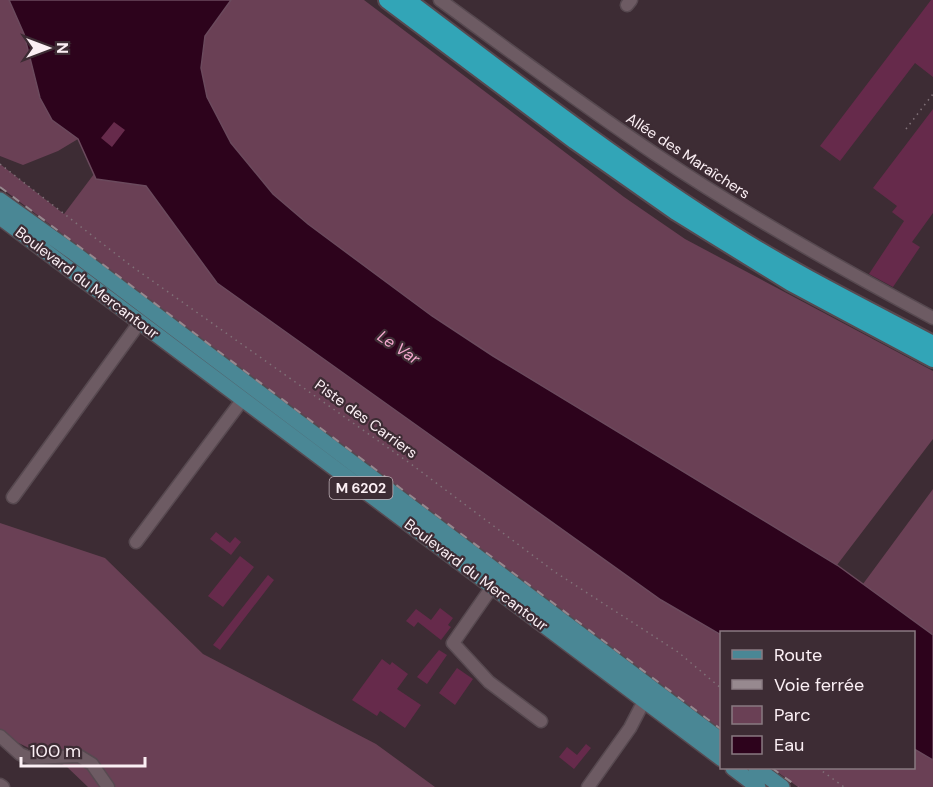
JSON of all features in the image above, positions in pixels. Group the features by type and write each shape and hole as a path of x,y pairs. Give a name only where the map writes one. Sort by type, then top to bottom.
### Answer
{"highway":[{"path":"387,0 575,141 676,212 791,283 933,359"},
{"path":"406,0 650,181 786,266 933,343"}],"main road":[{"name":"Boulevard du Mercantour","path":"0,200 74,253 720,739"},
{"name":"Boulevard du Mercantour","path":"0,217 720,758"},
{"path":"733,769 758,787"},
{"path":"757,769 782,787"}],"street":[{"name":"Allée des Maraîchers","path":"440,0 567,93 692,178 798,243 933,318"},
{"path":"13,497 140,322"},
{"path":"136,542 243,399"},
{"path":"492,587 453,643 489,682 541,721"},
{"path":"588,787 630,728 644,701"},
{"path":"0,736 20,754 30,758 79,756 92,764 108,787"}],"path":[{"path":"906,129 933,94"},
{"name":"Piste des Carriers","path":"0,164 130,265 392,451 555,572 678,652 720,687"},
{"path":"819,769 844,787"}],"green space":[{"path":"0,0 9,0 24,34 40,98 52,120 78,139 58,151 23,165 0,156"},
{"path":"231,0 364,0 624,197 685,239 933,371 933,439 837,565 493,356 432,316 308,224 273,194 231,143 207,97 201,68 205,36"},
{"path":"0,164 64,214 94,174 96,179 146,186 217,283 661,600 720,634 720,729 0,187"},
{"path":"933,489 933,635 863,584"},
{"path":"0,523 105,558 203,654 376,744 435,787 88,787 66,766 0,734"},
{"path":"915,750 933,760 933,787 798,787 773,769 915,769"}],"water":[{"name":"Le Var","path":"9,0 231,0 205,36 201,68 207,97 231,143 273,194 308,224 432,316 493,356 837,565 933,635 933,760 915,750 915,631 720,631 720,634 661,600 217,283 146,186 96,179 78,139 52,120 40,98 24,34"}],"building":[{"path":"933,0 933,77 915,63 840,161 820,146"},
{"path":"933,109 933,213 912,242 920,247 893,287 869,274 904,221 892,212 897,206 873,188"},
{"path":"114,122 125,130 112,147 101,138"},
{"path":"216,532 230,543 235,537 241,542 231,555 210,539"},
{"path":"240,556 254,567 223,607 208,596"},
{"path":"268,575 274,580 220,650 213,645"},
{"path":"440,608 453,618 448,625 451,627 441,640 418,622 414,627 406,621 416,609 431,620"},
{"path":"439,650 447,655 427,684 417,677"},
{"path":"382,659 390,665 392,662 408,674 397,689 421,705 405,728 380,711 377,716 352,700"},
{"path":"457,668 473,679 455,705 439,693"},
{"path":"586,744 591,748 574,769 559,757 567,747 577,755"}],"railway":[{"path":"0,187 720,728"},
{"path":"773,769 798,787"}]}
